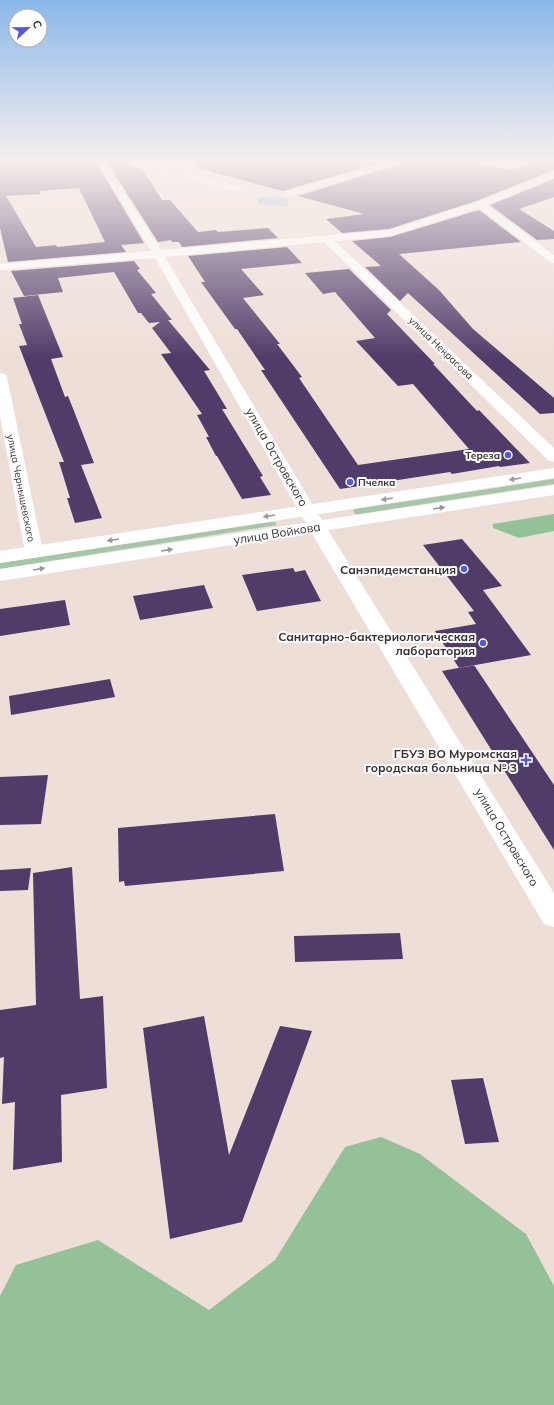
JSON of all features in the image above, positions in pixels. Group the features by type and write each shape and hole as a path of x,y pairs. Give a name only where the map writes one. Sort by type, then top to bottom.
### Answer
{"street":[{"name":"улица Островского","path":"142,228 313,519 554,916"},
{"path":"0,267 390,233 407,228"},
{"path":"511,228 554,260"},
{"name":"улица Некрасова","path":"327,239 554,457"},
{"name":"улица Чернышевского","path":"0,377 34,552"},
{"name":"улица Войкова","path":"0,575 313,519 554,473"},
{"name":"улица Войкова","path":"0,557 554,490"}],"green space":[{"path":"554,479 554,484 359,514 355,514 353,511 355,509"},
{"path":"554,514 554,531 519,538 493,528 493,524"},
{"path":"275,522 277,525 0,569 0,563"},
{"path":"381,1137 420,1154 526,1234 554,1286 554,1405 0,1405 0,1296 16,1265 98,1240 209,1310 275,1260 345,1147"}],"building":[{"path":"0,228 25,228 36,247 56,245 57,247 105,242 98,228 135,228 144,243 121,245 126,252 8,262"},
{"path":"149,228 194,228 198,232 268,228 278,238 182,247 179,242 172,242 171,240 158,242"},
{"path":"336,228 393,228 389,229 342,233"},
{"path":"421,228 502,228 521,242 399,254 439,290 473,329 554,398 554,413 540,414 408,293 400,301 365,267 381,266 352,241 390,237"},
{"path":"520,228 549,228 554,231 554,239 537,240"},
{"path":"287,247 302,263 241,269 264,295 243,298 280,344 277,344 302,377 299,378 358,465 469,449 413,384 398,386 356,341 375,338 335,292 323,294 305,273 349,269 391,310 387,314 435,364 433,364 477,411 479,410 530,463 499,466 452,474 450,472 340,489 261,370 265,370 237,329 235,329 201,282 205,282 188,256"},
{"path":"134,261 140,269 137,270 156,293 151,294 172,320 168,320 210,370 204,371 227,409 222,409 263,476 260,477 271,495 242,499 206,437 209,437 197,415 202,414 161,354 171,353 152,328 160,322 149,323 141,313 138,313 114,272 58,278 63,292 24,296 11,271"},
{"path":"38,295 63,357 51,359 65,397 68,396 94,463 81,465 102,518 75,523 67,498 70,498 59,462 64,462 19,346 27,345 19,324 22,324 13,298"},
{"path":"462,539 502,586 483,590 531,655 459,668 435,631 476,624 468,612 474,611 423,545"},
{"path":"293,568 295,572 305,570 321,601 257,611 242,575"},
{"path":"204,585 213,608 140,620 133,596"},
{"path":"65,600 70,625 0,636 0,609"},
{"path":"474,665 554,785 554,850 442,671"},
{"path":"110,679 115,697 11,715 9,696"},
{"path":"48,775 41,824 0,825 0,777"},
{"path":"275,814 284,871 125,886 124,881 119,882 118,828"},
{"path":"72,867 80,999 103,996 107,1088 61,1095 62,1162 13,1170 15,1102 2,1104 4,1057 0,1058 0,1010 36,1005 33,873"},
{"path":"31,868 28,890 0,891 0,870"},
{"path":"400,933 403,959 295,962 294,936"},
{"path":"204,1016 229,1155 280,1026 312,1031 242,1222 170,1239 143,1028"},
{"path":"483,1078 499,1142 465,1144 451,1080"}],"place":[{"name":"Тереза","path":"508,455"},
{"name":"Пчелка","path":"350,482"},
{"name":"Cанэпидемстанция","path":"464,569"},
{"name":"Санитарно-бактериологическая лаборатория","path":"483,643"},
{"name":"ГБУЗ ВО Муромская городская больница № 3","path":"526,760"}]}
